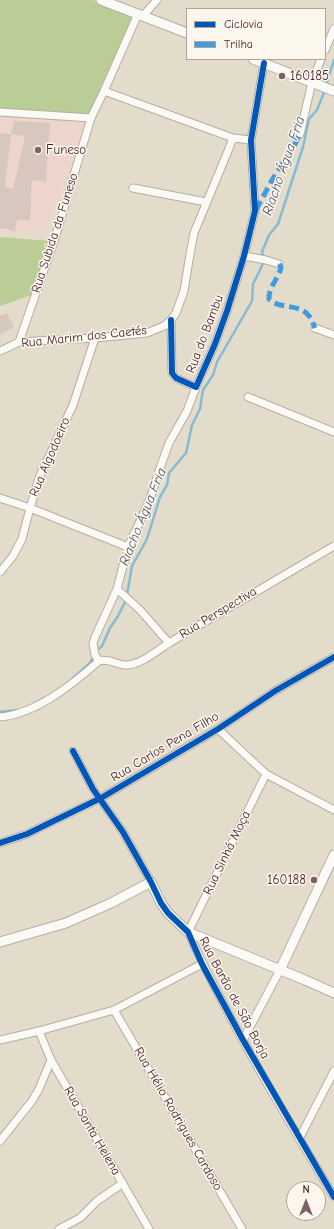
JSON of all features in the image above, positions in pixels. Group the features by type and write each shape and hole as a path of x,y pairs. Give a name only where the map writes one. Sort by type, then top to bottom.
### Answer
{"street":[{"path":"101,0 186,33"},
{"name":"Rua Subida da Funeso","path":"19,342 55,238 91,118 141,15 157,0"},
{"path":"326,48 334,29"},
{"path":"256,60 334,91"},
{"path":"300,134 313,82 321,60"},
{"name":"Rua do Bambu","path":"171,320 172,374 176,378 196,387 215,344 244,256 256,211 251,140 264,63"},
{"path":"104,91 232,138 251,140"},
{"path":"0,112 91,118"},
{"path":"171,320 176,313 184,291 194,233 232,138"},
{"path":"133,188 206,202"},
{"path":"244,256 279,264"},
{"name":"Rua Marim dos Caetés","path":"0,351 19,342 95,338 147,333 164,326 171,320"},
{"path":"315,328 334,335"},
{"name":"Rua Algodoeiro","path":"0,572 13,556 22,539 39,478 73,404 95,338"},
{"path":"0,717 19,713 59,693 97,658 93,643 119,590 128,547 149,502 169,443 187,411 196,387"},
{"path":"248,397 334,432"},
{"path":"0,498 30,508 128,547"},
{"name":"Rua Perspectiva","path":"97,658 129,665 148,658 169,642 334,546"},
{"path":"119,590 169,642"},
{"name":"Rua Carlos Pena Filho","path":"0,843 27,834 101,798 218,729 275,691 334,657"},
{"path":"218,729 266,774 334,810"},
{"name":"Rua Barão de São Borja","path":"73,751 93,789 101,798 123,832 168,914 188,932 202,964 243,1040 334,1197"},
{"name":"Rua Sinhá Moça","path":"188,932 266,774"},
{"path":"243,1040 280,970 334,855"},
{"path":"0,942 66,923 111,903 151,882"},
{"path":"188,932 334,994"},
{"path":"0,1040 39,1031 114,1010 202,964"},
{"name":"Rua Hélio Rodrigues Cardoso","path":"114,1010 240,1229"},
{"name":"Rua Santa Helena","path":"39,1031 51,1060 149,1229"},
{"path":"0,1141 32,1101 39,1089 51,1060"},
{"path":"299,1139 334,1071"},
{"path":"59,1229 80,1218 97,1201 123,1183"}],"shaded area":[{"name":"Funeso","path":"0,108 89,114 44,232 0,232"}],"green space":[{"path":"0,0 92,0 134,16 94,114 0,112"},
{"path":"0,237 51,241 34,294 0,306"}],"building":[{"path":"14,121 50,123 46,182 32,180 30,220 17,220 15,232 4,228 0,229 0,133 11,134","holes":["11,134 25,136 13,189 5,187"]},
{"path":"7,313 14,327 0,335 0,316"}],"waterway":[{"name":"Riacho Água Fria","path":"326,85 334,60"},
{"name":"Riacho Água Fria","path":"96,651 102,646 110,628 126,600 132,566 147,539 160,497 167,485 169,473 186,453 192,425 200,409 203,390 213,375 217,362 252,301 253,284 264,261 262,252 269,235 278,224 303,147 309,119 317,110 325,90"},
{"name":"Riacho Água Fria","path":"73,678 90,663 94,655"},
{"name":"Riacho Água Fria","path":"35,703 44,698"},
{"name":"Riacho Água Fria","path":"0,712 17,710"}],"marked path":[{"path":"256,210 300,134"},
{"path":"279,264 281,267 280,271 270,291 269,299 279,304 300,309 305,312 311,319 315,328"}],"cycle path":[{"path":"171,320 172,373 176,378 196,387 215,344 227,311 244,256 255,211 251,140 264,63"},
{"path":"0,843 27,834 101,798 218,729 275,691 334,657"},
{"path":"73,751 93,789 123,832 161,903 168,913 188,932 202,964 243,1040 334,1197"}],"place":[{"name":"160185","path":"282,76"},
{"name":"Funeso","path":"38,150"},
{"name":"160188","path":"314,880"}]}
